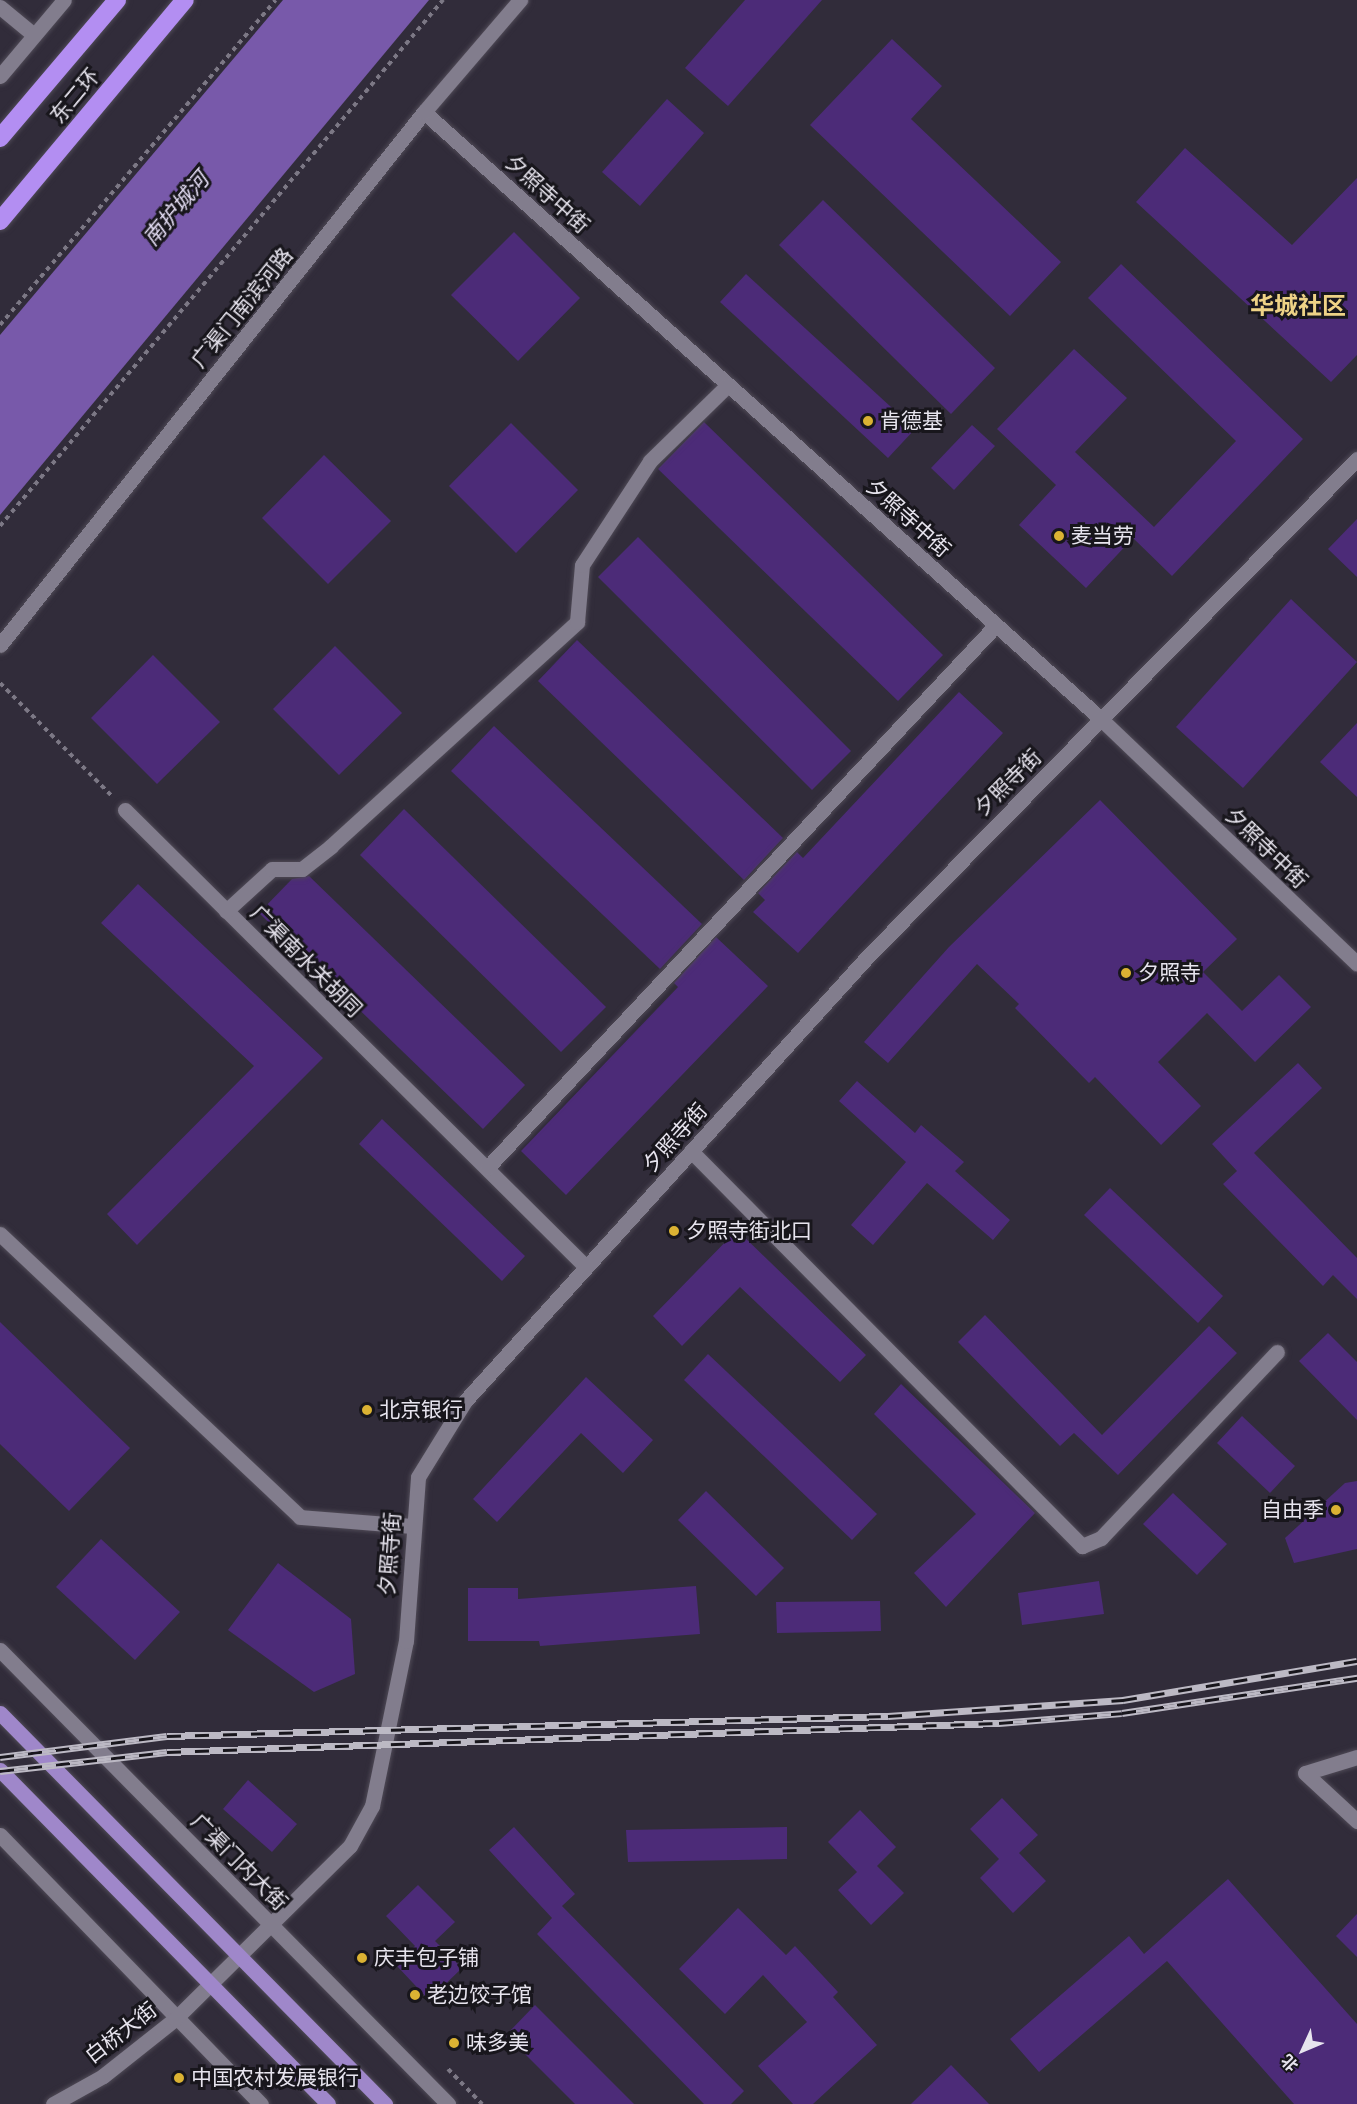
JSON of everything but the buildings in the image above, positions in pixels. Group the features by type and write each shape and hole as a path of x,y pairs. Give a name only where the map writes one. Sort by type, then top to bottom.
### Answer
{"highway":[{"name":"东二环","path":"0,138 117,0"},
{"name":"东二环","path":"0,221 185,0"}],"main road":[{"path":"0,1713 385,2104"},
{"path":"0,1770 328,2104"}],"street":[{"path":"0,76 64,0"},
{"name":"广渠门南滨河路","path":"0,645 424,112 520,0"},
{"path":"0,7 34,35"},
{"name":"夕照寺中街","path":"424,112 1101,719 1357,964"},
{"path":"226,912 272,869 302,869 331,846 577,622 582,565 650,461 728,385"},
{"name":"夕照寺街","path":"237,1956 350,1846 372,1806 406,1641 411,1526 418,1477 465,1401 868,955 1357,459"},
{"path":"487,1168 996,625"},
{"name":"广渠南水关胡同","path":"125,810 586,1267"},
{"path":"691,1151 1082,1546 1101,1538 1277,1352"},
{"path":"0,1234 300,1517 411,1526"},
{"name":"广渠门内大街","path":"0,1650 448,2104"},
{"path":"1357,1757 1305,1773 1357,1821"},
{"path":"0,1834 175,2019 261,2104"},
{"name":"白桥大街","path":"59,2103 103,2076 175,2019 237,1956"}],"path":[{"path":"0,325 276,0"},
{"path":"0,526 443,0"},
{"path":"0,683 125,810"},
{"path":"448,2069 482,2104"}],"water":[{"name":"南护城河","path":"283,0 429,0 0,515 0,335"}],"railway":[{"path":"0,1757 167,1736 888,1716 1123,1700 1357,1661"},
{"path":"0,1771 167,1752 999,1723 1122,1713 1357,1678"}],"place":[{"name":"肯德基","path":"868,421"},
{"name":"麦当劳","path":"1059,536"},
{"name":"夕照寺","path":"1126,973"},
{"name":"夕照寺街北口","path":"674,1231"},
{"name":"北京银行","path":"367,1410"},
{"name":"自由季","path":"1336,1510"},
{"name":"庆丰包子铺","path":"362,1958"},
{"name":"老边饺子馆","path":"415,1995"},
{"name":"味多美","path":"454,2043"},
{"name":"中国农村发展银行","path":"179,2078"}],"district":[{"name":"华城社区","path":"1298,307"}]}
